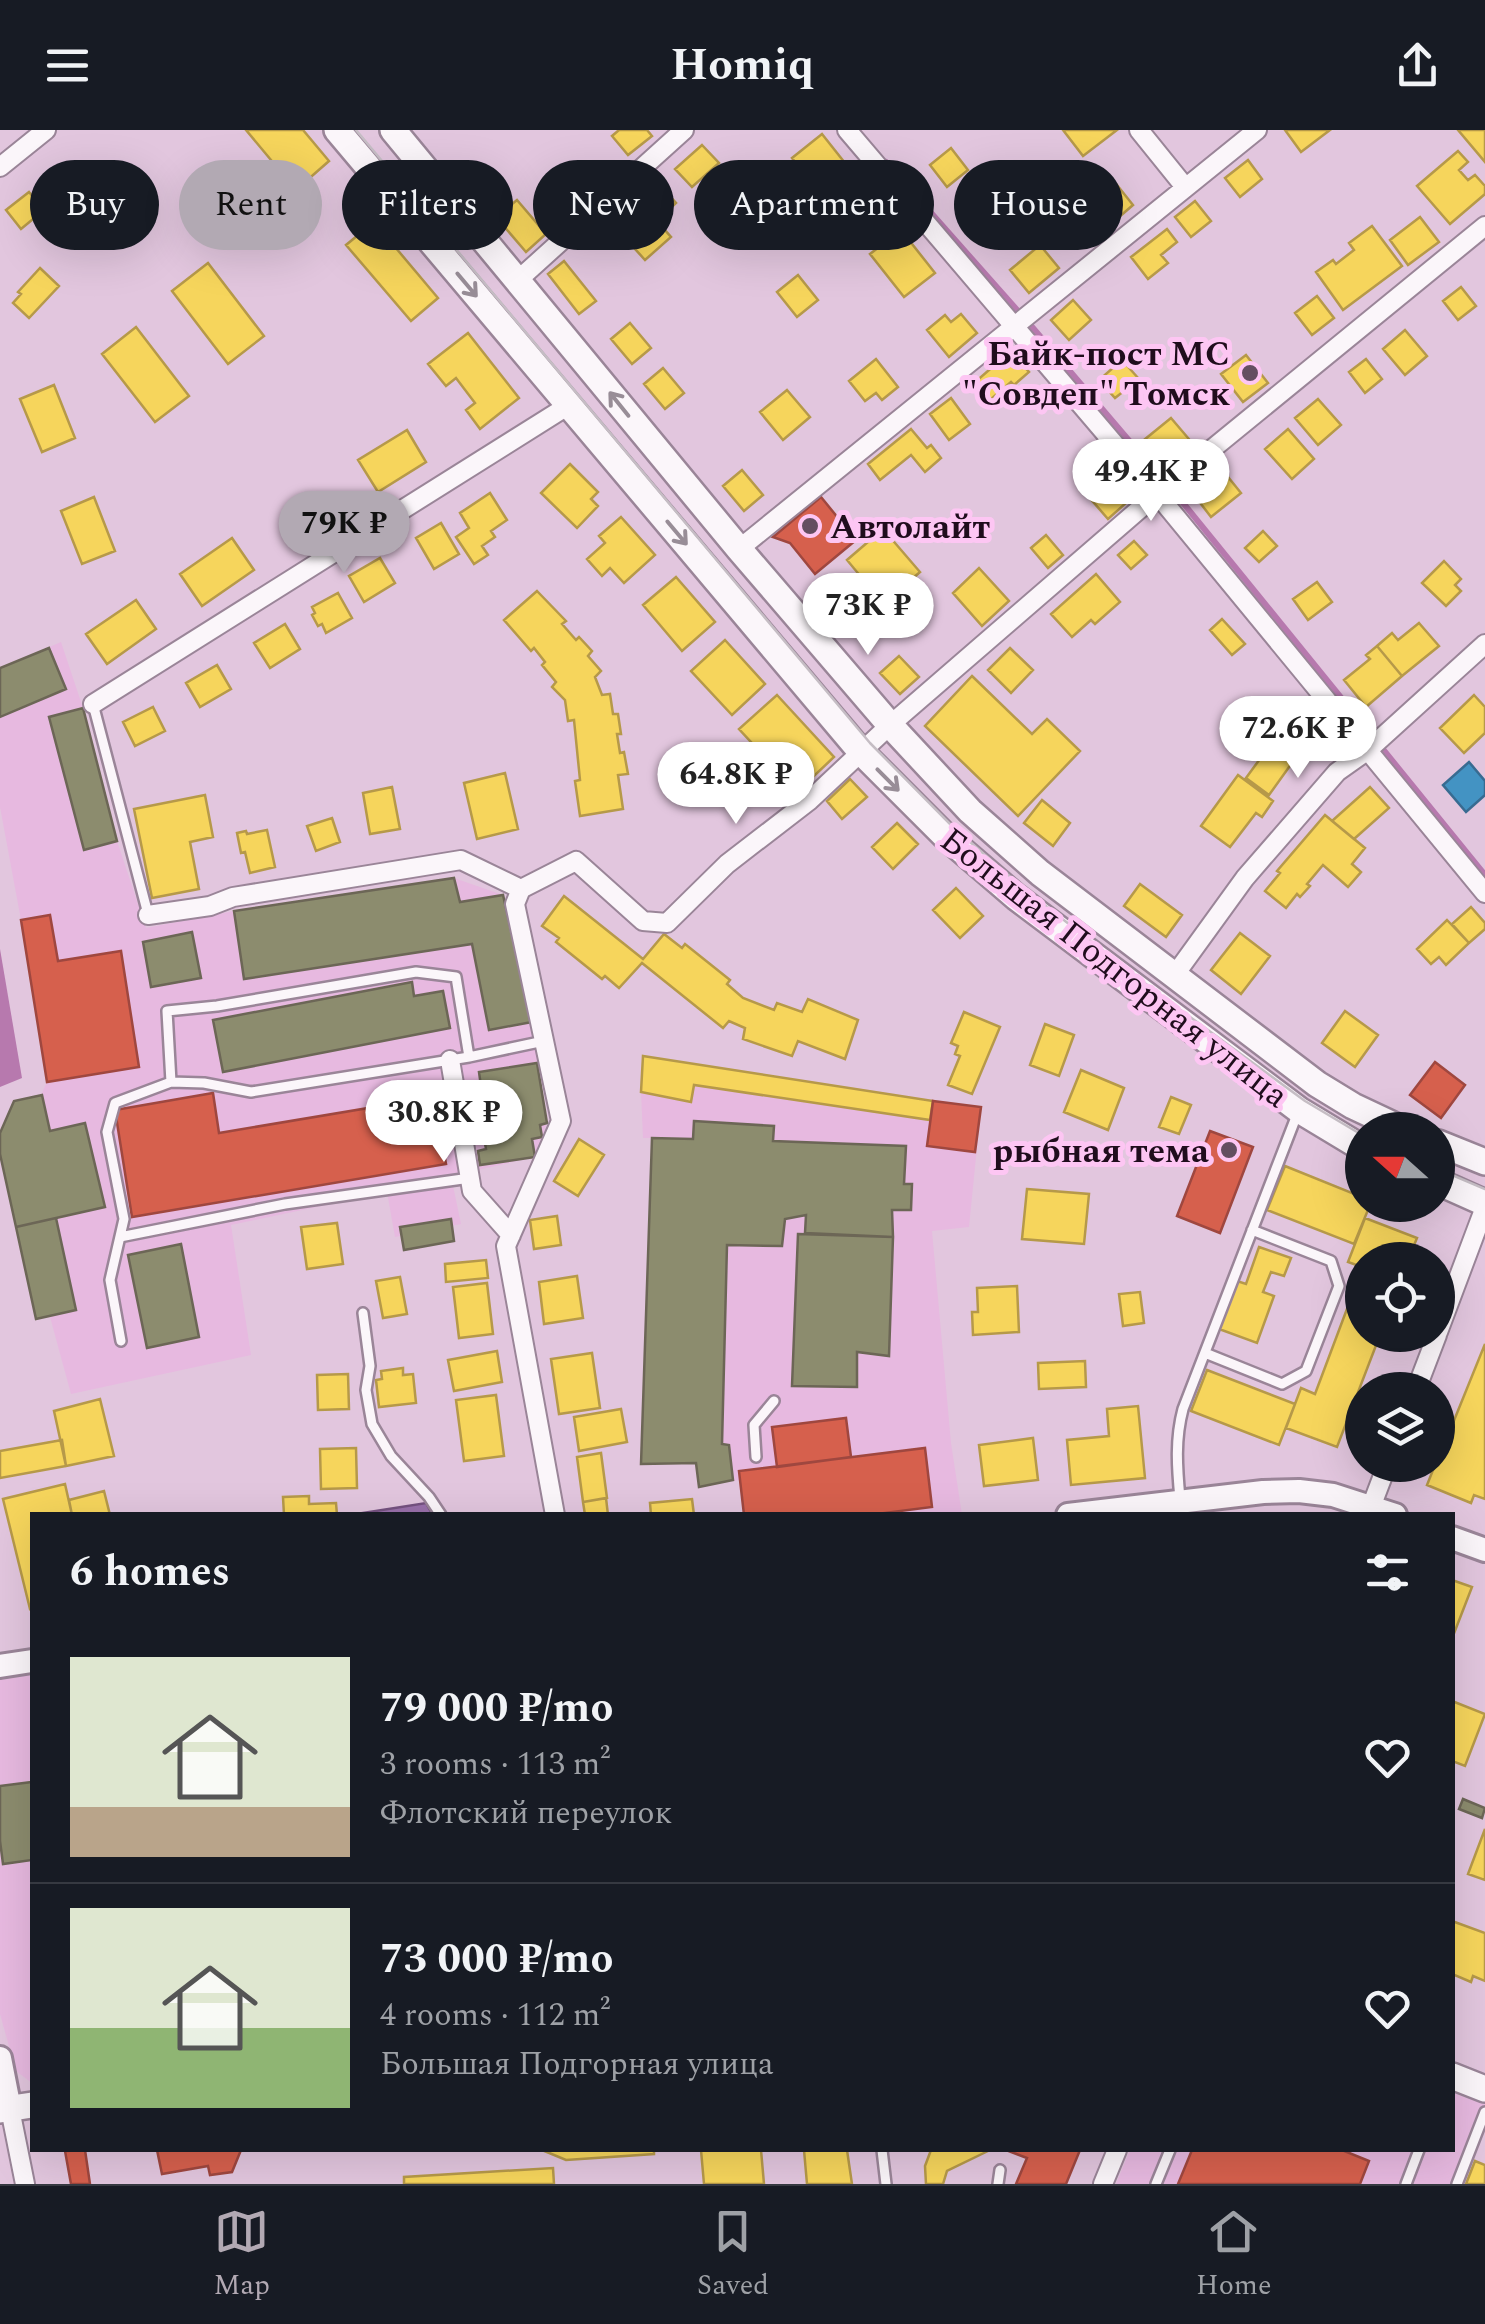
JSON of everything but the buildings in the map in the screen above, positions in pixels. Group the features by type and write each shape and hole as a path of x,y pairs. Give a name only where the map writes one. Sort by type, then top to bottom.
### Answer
{"main road":[{"name":"Большая Подгорная улица","path":"337,130 860,752 944,836 1016,897 1299,1110 1345,1138"},
{"name":"Большая Подгорная улица","path":"394,130 738,549 970,811 1040,872 1316,1084 1366,1112"},
{"path":"1455,1151 1485,1162"},
{"path":"1455,1190 1485,1205"},
{"path":"1455,2077 1485,2088"}],"street":[{"path":"0,167 46,130"},
{"path":"518,280 684,130"},
{"path":"847,130 1157,494 1485,893"},
{"path":"1139,130 1186,187"},
{"path":"738,549 1257,130"},
{"path":"554,1512 506,1246 560,1120 515,904 521,889 576,861 643,922 667,924 727,864 810,800 890,725 1157,494 1485,226"},
{"path":"92,704 569,405"},
{"path":"1174,976 1245,878 1336,772 1368,750 1485,644"},
{"path":"148,915 210,906 233,897 461,860 521,889"},
{"path":"459,1058 472,1192 511,1235"},
{"path":"1455,1286 1485,1205"},
{"path":"1094,1512 1299,1490 1333,1495 1369,1511 1380,1482"},
{"path":"1455,1539 1485,1550"},
{"path":"0,1666 30,1661"},
{"path":"0,2058 14,2108 25,2184"},
{"path":"1103,2184 1116,2152"}],"lane":[{"path":"92,704 148,915"},
{"path":"171,1082 168,1012 416,972 456,977 459,1058"},
{"path":"121,1340 110,1280 124,1219 107,1132 115,1103 171,1082 251,1092 544,1041"},
{"path":"1180,1502 1178,1427 1299,1110"},
{"path":"120,1237 285,1204 470,1178"},
{"path":"1205,1353 1282,1384 1306,1371 1340,1286 1331,1261 1252,1230"},
{"path":"362,1313 370,1366 366,1390 372,1424 391,1456 439,1512"},
{"path":"756,1456 754,1425 774,1401"},
{"path":"1457,2184 1485,2112"},
{"path":"882,2152 886,2184"},
{"path":"1156,2184 1169,2152"},
{"path":"1406,2184 1418,2152"},
{"path":"998,2184 1000,2170"}],"shaded area":[{"path":"61,642 83,708 117,841 146,928 454,878 503,895 532,1022 547,1123 535,1157 451,1176 461,1224 395,1237 387,1192 231,1225 251,1355 71,1394 50,1317 36,1319 0,1154 0,1133 14,1101 41,1095 47,1082 0,807 0,668"},
{"path":"0,949 22,1078 0,1087"},
{"path":"643,1056 981,1107 969,1227 932,1231 951,1443 962,1512 744,1512 739,1480 699,1487 696,1463 641,1464 652,1138 643,1138"},
{"path":"30,1675 30,2082 16,2071 0,2014 0,1679"},
{"path":"1455,2094 1485,2104 1485,2127 1462,2184 1116,2184 1129,2152 1455,2152"}],"waterway":[{"path":"934,216 1161,478"},
{"path":"1175,493 1485,875"}],"tram line":[{"path":"356,130 870,743 953,827 1024,889 1160,995 1305,1101 1345,1125"},
{"path":"1455,1176 1485,1189"}],"place":[{"name":"Байк-пост MC \"Совдеп\" Томск","path":"1250,373"},
{"name":"Автолайт","path":"810,526"},
{"name":"рыбная тема","path":"1229,1150"}]}
